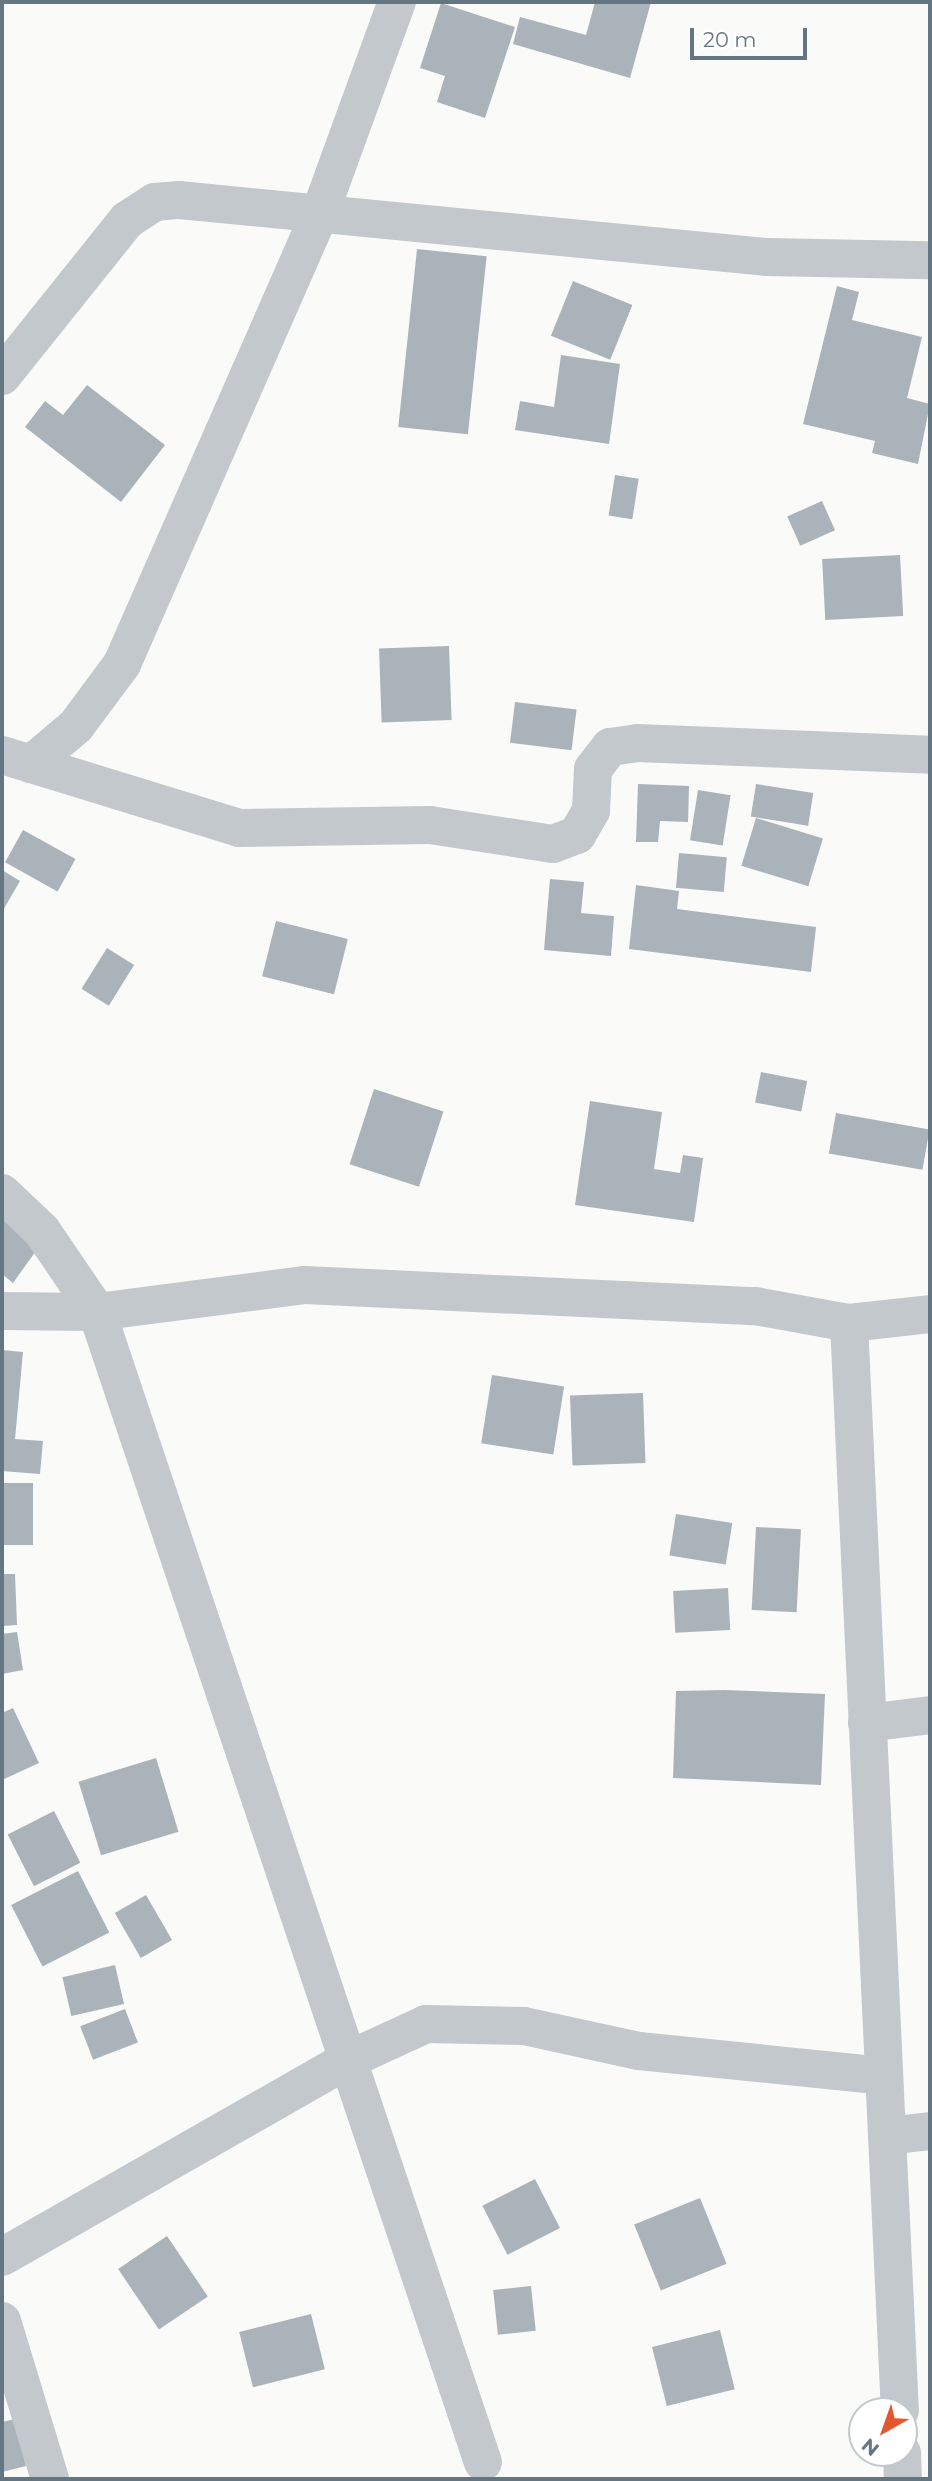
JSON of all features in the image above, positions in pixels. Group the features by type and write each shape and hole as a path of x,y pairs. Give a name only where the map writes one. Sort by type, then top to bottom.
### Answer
{"street":[{"path":"16,760 76,726 122,664 320,213 397,2"},
{"path":"2,376 127,220 155,202 320,213 767,257 930,260"},
{"path":"16,760 240,828 430,825 553,844 578,835 591,811 593,769 610,747 637,743 930,755"},
{"path":"2,1193 42,1231 97,1312 483,2462"},
{"path":"2,1311 97,1312 305,1285 755,1307 849,1323 930,1314"},
{"path":"849,1323 899,2397"},
{"path":"867,1723 930,1715"},
{"path":"2,2257 348,2060 426,2024 524,2026 639,2051 884,2076"},
{"path":"887,2136 930,2131"},
{"path":"2,2321 50,2479"}],"building":[{"path":"595,2 651,2 630,78 513,44 520,17 586,35"},
{"path":"441,3 515,27 485,118 437,102 445,76 420,68"},
{"path":"417,249 487,256 468,434 398,427"},
{"path":"573,281 632,305 610,360 551,336"},
{"path":"837,286 859,292 852,320 922,337 907,398 930,404 918,464 872,453 875,441 803,424"},
{"path":"561,355 620,364 609,444 515,430 520,401 554,407"},
{"path":"87,385 165,445 121,502 25,427 45,401 63,415"},
{"path":"615,475 639,479 632,519 609,515"},
{"path":"822,501 835,530 800,546 787,516"},
{"path":"900,555 903,616 825,620 822,559"},
{"path":"449,646 452,720 382,722 379,648"},
{"path":"515,702 577,710 572,750 510,743"},
{"path":"638,784 689,786 688,822 660,821 658,842 636,842"},
{"path":"756,784 813,793 808,826 751,817"},
{"path":"698,790 731,795 723,846 690,840"},
{"path":"756,818 823,838 808,886 741,866"},
{"path":"23,830 75,859 58,891 5,862"},
{"path":"679,853 727,857 724,892 676,888"},
{"path":"2,870 20,881 2,912"},
{"path":"550,879 584,882 581,913 614,916 611,956 544,950"},
{"path":"636,885 679,891 677,909 816,927 811,972 629,949"},
{"path":"276,921 348,939 334,994 262,976"},
{"path":"107,948 134,965 109,1006 82,989"},
{"path":"761,1072 807,1081 801,1111 755,1102"},
{"path":"374,1089 443,1112 419,1187 350,1164"},
{"path":"590,1101 662,1112 654,1169 680,1173 683,1155 703,1158 694,1222 575,1205"},
{"path":"836,1113 930,1129 922,1170 829,1153"},
{"path":"2,1212 43,1241 13,1283 2,1274"},
{"path":"2,1350 23,1352 15,1439 43,1441 40,1474 2,1471"},
{"path":"492,1375 564,1386 553,1455 481,1443"},
{"path":"643,1393 645,1463 572,1466 570,1396"},
{"path":"2,1483 33,1483 33,1545 2,1545"},
{"path":"676,1514 732,1523 726,1564 669,1555"},
{"path":"756,1527 801,1529 797,1612 752,1610"},
{"path":"2,1574 15,1574 17,1625 2,1626"},
{"path":"728,1588 730,1630 675,1633 673,1591"},
{"path":"17,1632 23,1670 2,1674 2,1634"},
{"path":"676,1691 825,1694 821,1785 673,1778"},
{"path":"13,1708 39,1763 2,1780 2,1713"},
{"path":"156,1758 179,1832 101,1855 79,1782"},
{"path":"54,1811 80,1863 34,1886 8,1835"},
{"path":"78,1871 109,1932 42,1967 11,1905"},
{"path":"146,1895 172,1940 141,1958 115,1913"},
{"path":"115,1965 124,2004 71,2016 62,1977"},
{"path":"125,2009 138,2043 93,2060 80,2026"},
{"path":"535,2179 560,2228 507,2255 482,2206"},
{"path":"700,2198 727,2264 661,2290 634,2225"},
{"path":"167,2236 208,2297 159,2330 118,2269"},
{"path":"531,2286 536,2331 498,2335 493,2290"},
{"path":"311,2314 325,2369 253,2387 239,2332"},
{"path":"720,2330 735,2389 667,2406 652,2347"},
{"path":"15,2419 26,2466 2,2472 2,2422"}]}
